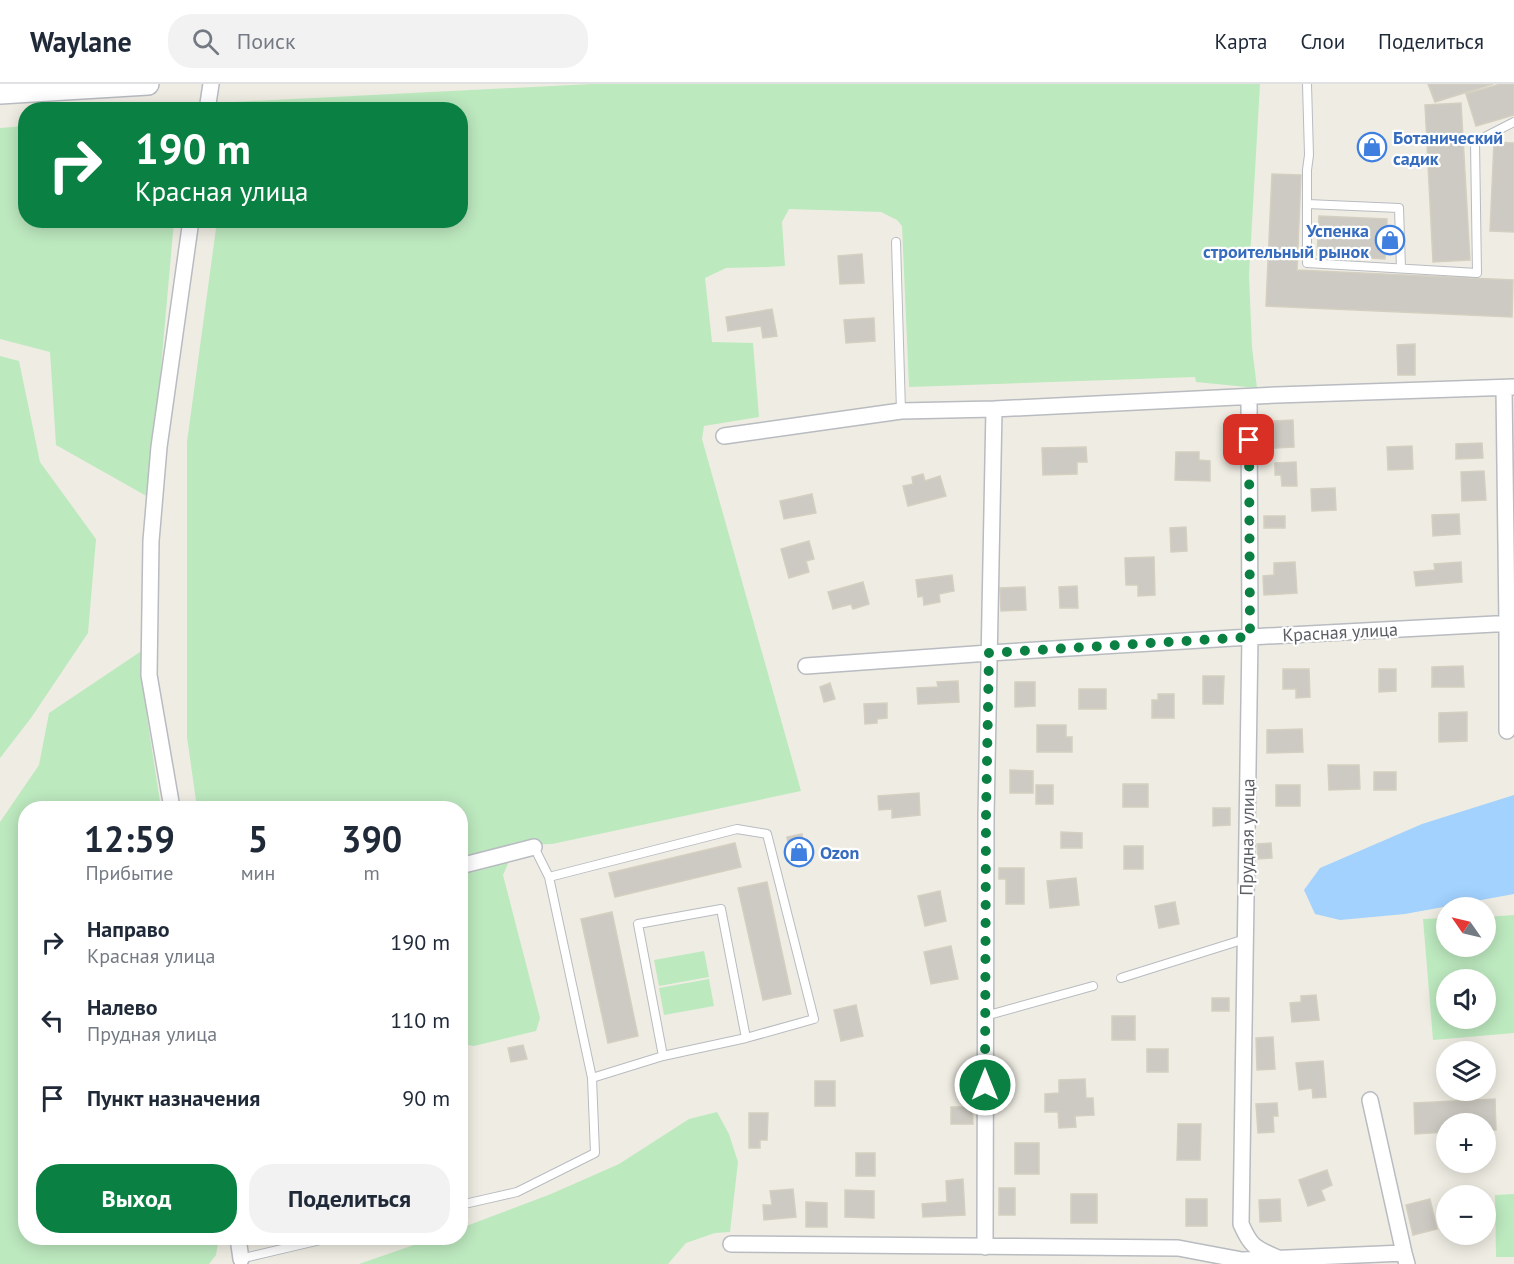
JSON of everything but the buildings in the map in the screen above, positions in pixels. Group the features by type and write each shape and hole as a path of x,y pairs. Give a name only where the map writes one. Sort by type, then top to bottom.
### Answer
{"main road":[{"path":"0,93 148,84"}],"street":[{"path":"208,102 211,84"},
{"path":"171,801 149,675 151,542 159,447 190,228"},
{"path":"724,436 901,411 1509,387 1511,623 1507,731"},
{"name":"Прудная улица","path":"1249,397 1250,637 1240,1224 1248,1240 1258,1250 1278,1258"},
{"path":"985,1247 985,1016 994,409"},
{"name":"Красная улица","path":"806,666 1250,637 1511,623"},
{"path":"468,864 534,847"},
{"path":"731,1244 1178,1248 1242,1260 1405,1258 1370,1100"},
{"path":"238,1245 239,1262"}],"lane":[{"path":"1307,84 1309,155 1307,262 1477,273 1475,142 1514,122"},
{"path":"1307,204 1399,208 1401,268"},
{"path":"896,242 901,411"},
{"path":"549,877 737,829 767,834 814,1019 746,1038 663,1056 592,1078"},
{"path":"468,1204 517,1192 595,1153 592,1078 549,877 534,847"},
{"path":"663,1056 638,924 721,909 746,1038"},
{"path":"1121,978 1245,939"},
{"path":"985,1016 1093,986"},
{"path":"239,1262 303,1245"}],"green space":[{"path":"591,84 1260,84 1249,275 1252,347 1257,388 1196,382 1195,377 909,387 902,226 897,220 881,212 789,209 782,222 785,266 726,268 705,278 712,342 753,343 759,417 704,426 702,439 801,791 552,844 516,845 503,875 540,1018 536,1031 474,1046 468,1045 468,801 196,801 187,737 187,442 216,228 468,228 468,102 233,102"},
{"path":"18,127 18,228 173,228 154,447 157,502 56,445 50,352 0,339 0,128"},
{"path":"0,356 19,361 40,462 96,539 88,633 31,718 0,758"},
{"path":"143,650 147,717 160,801 18,801 18,1245 218,1245 216,1255 209,1264 0,1264 0,822 39,765 49,713"},
{"path":"1514,915 1514,1033 1433,1040 1423,919 1436,918 1436,957 1496,957 1496,916"},
{"path":"704,951 709,977 659,986 654,960"},
{"path":"709,979 714,1006 664,1015 659,988"},
{"path":"717,1112 729,1134 738,1162 730,1232 715,1233 686,1243 668,1264 359,1264 414,1245 468,1245 468,1225 551,1194 619,1164 689,1119"},
{"path":"1514,1194 1514,1257 1496,1257 1496,1195"}],"water":[{"path":"1514,795 1514,894 1496,897 1436,897 1436,908 1405,914 1340,920 1315,914 1304,890 1320,868 1422,824"}],"place":[{"name":"Ботанический садик","path":"1372,147"},
{"name":"Успенка строительный рынок","path":"1390,240"},
{"name":"Ozon","path":"799,852"}],"route":[{"path":"985,1085 989,653 1250,637 1249,440"}]}
